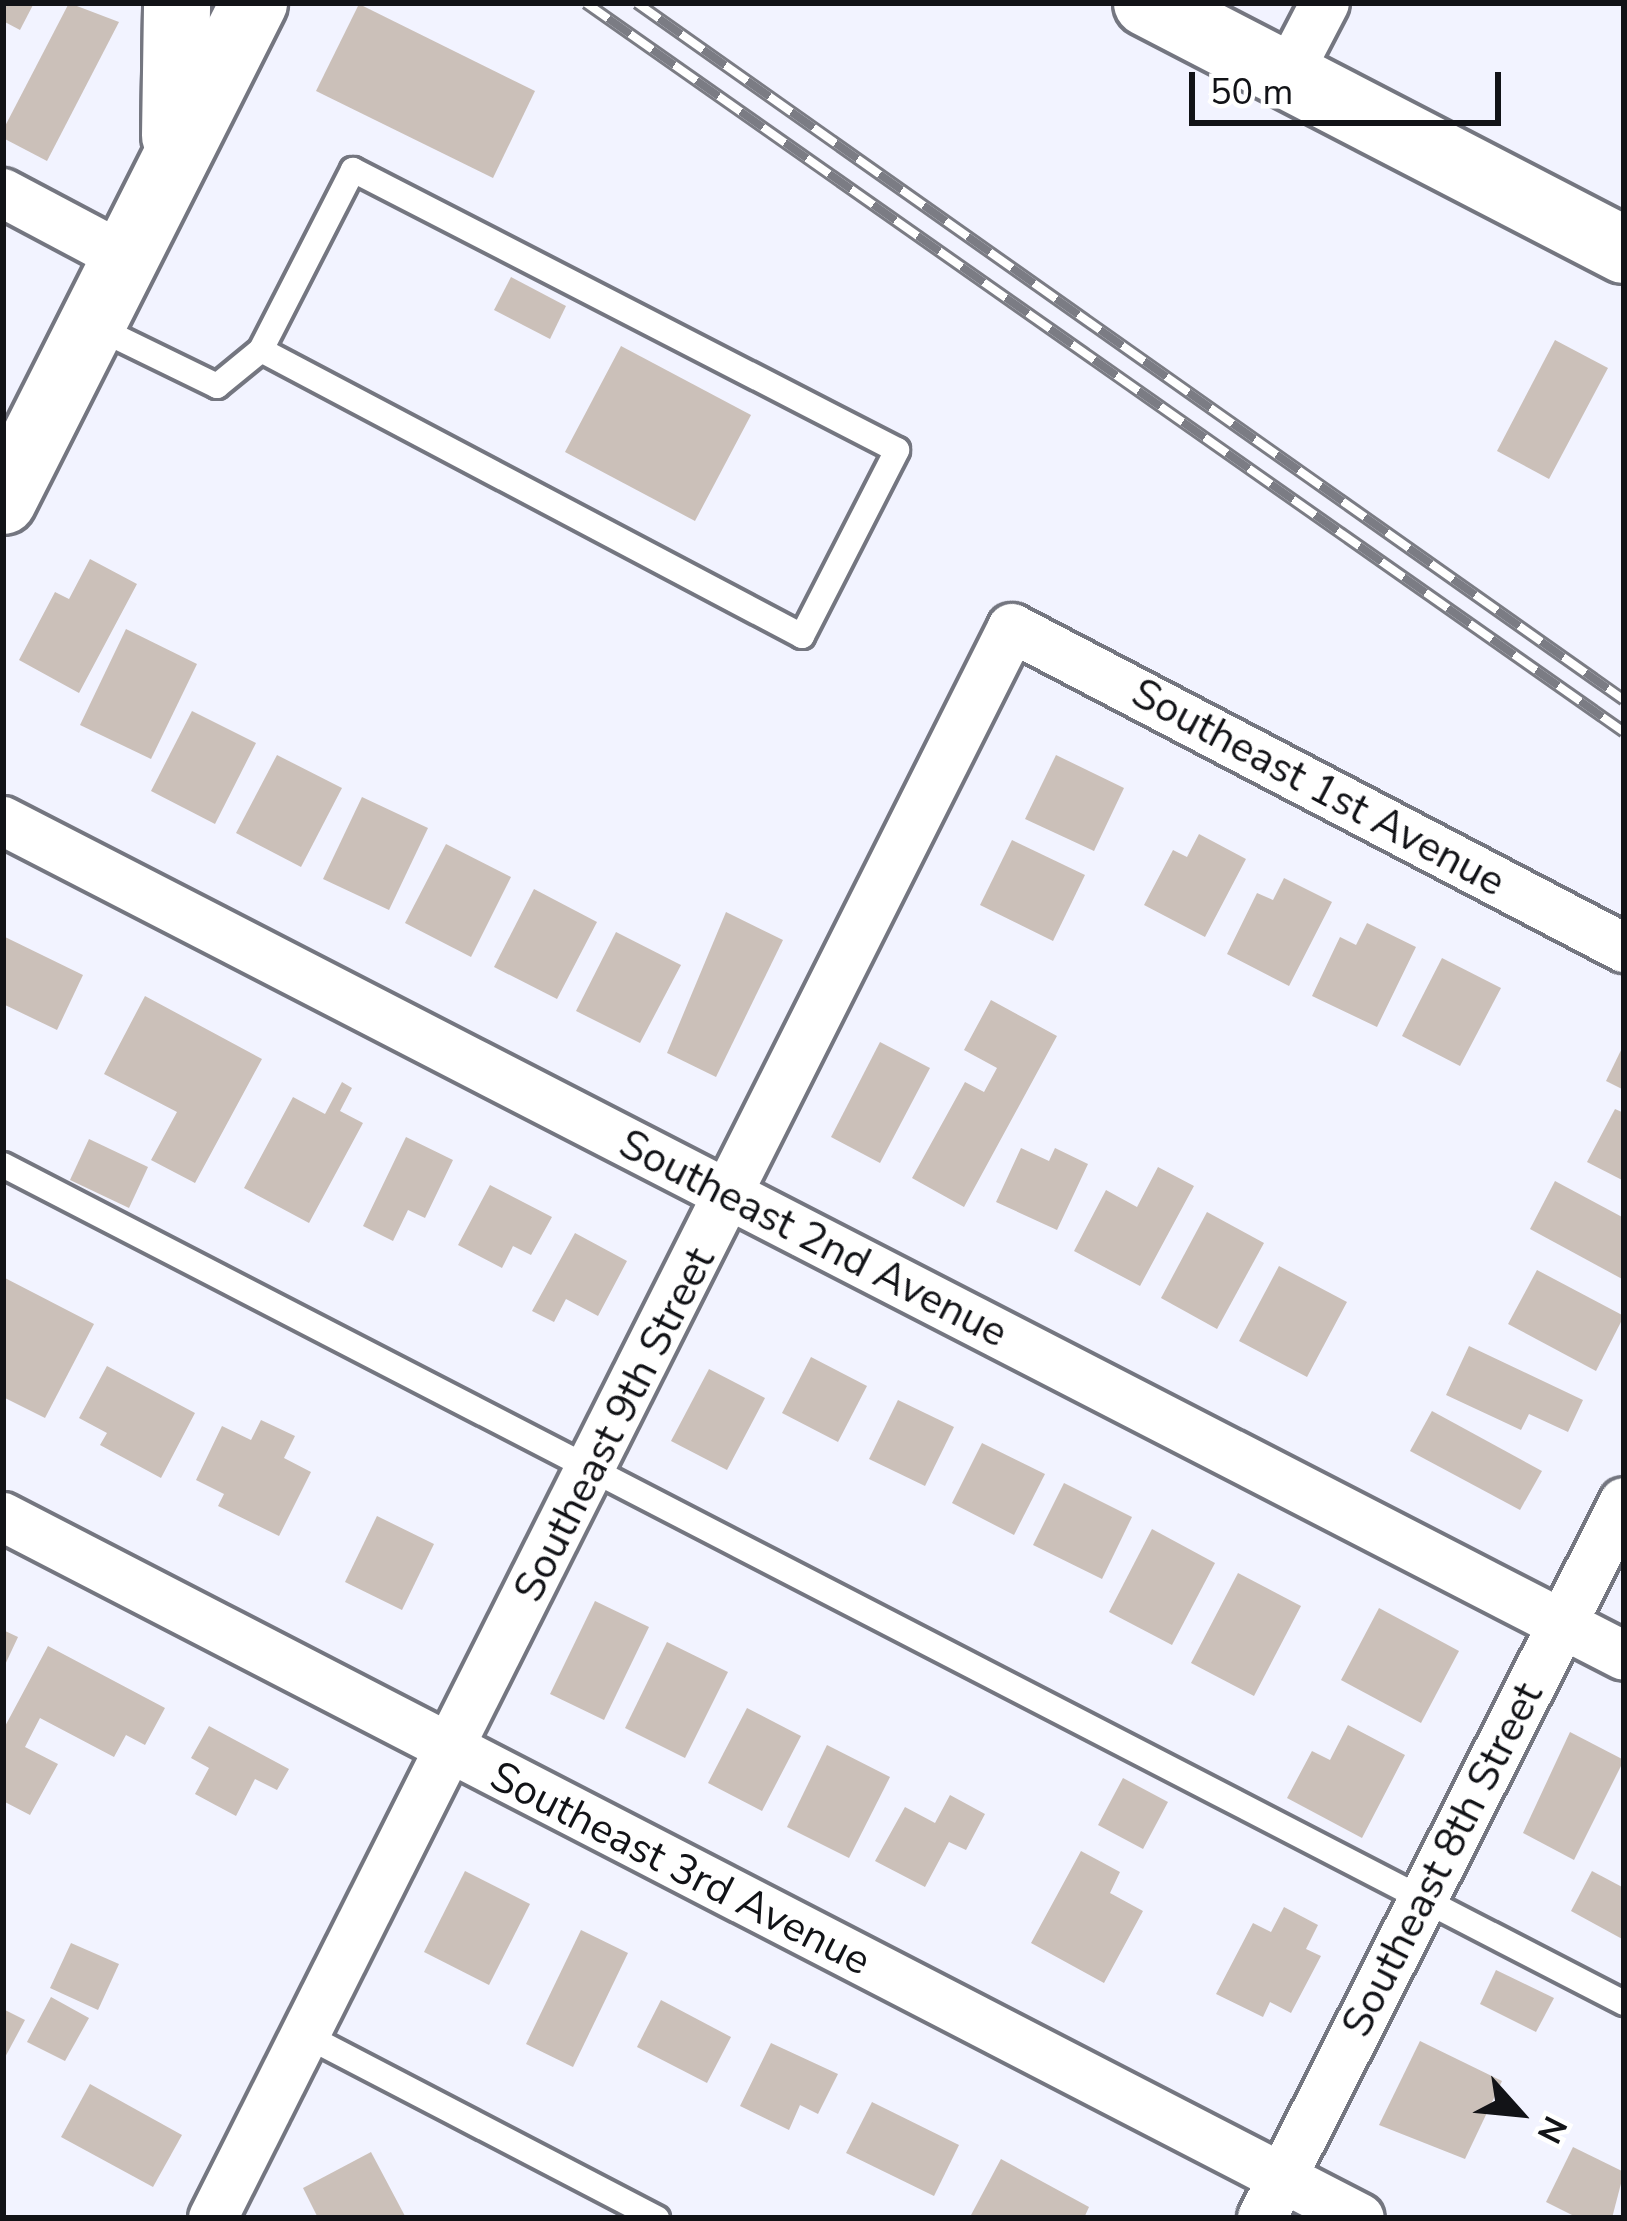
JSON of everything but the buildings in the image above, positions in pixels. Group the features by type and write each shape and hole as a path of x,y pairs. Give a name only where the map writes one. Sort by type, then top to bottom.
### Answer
{"street":[{"path":"173,164 178,3"},
{"path":"3,501 254,3"},
{"path":"1147,3 1624,250"},
{"path":"1287,76 1324,3"},
{"path":"3,193 125,258"},
{"name":"Southeast 1st Avenue","path":"1012,628 1624,948"},
{"name":"Southeast 9th Street","path":"213,2218 731,1198 1012,628"},
{"name":"Southeast 2nd Avenue","path":"3,820 1624,1656"},
{"name":"Southeast 8th Street","path":"1273,2198 1624,1502"},
{"name":"Southeast 3rd Avenue","path":"3,1517 449,1750 1273,2198 1360,2218"}],"lane":[{"path":"92,325 217,386 261,350 353,170 897,450 802,636 261,350"},
{"path":"3,1166 1624,2002"},
{"path":"305,2036 657,2218"}],"railway":[{"path":"586,3 1624,732"},
{"path":"637,3 1624,700"}]}
